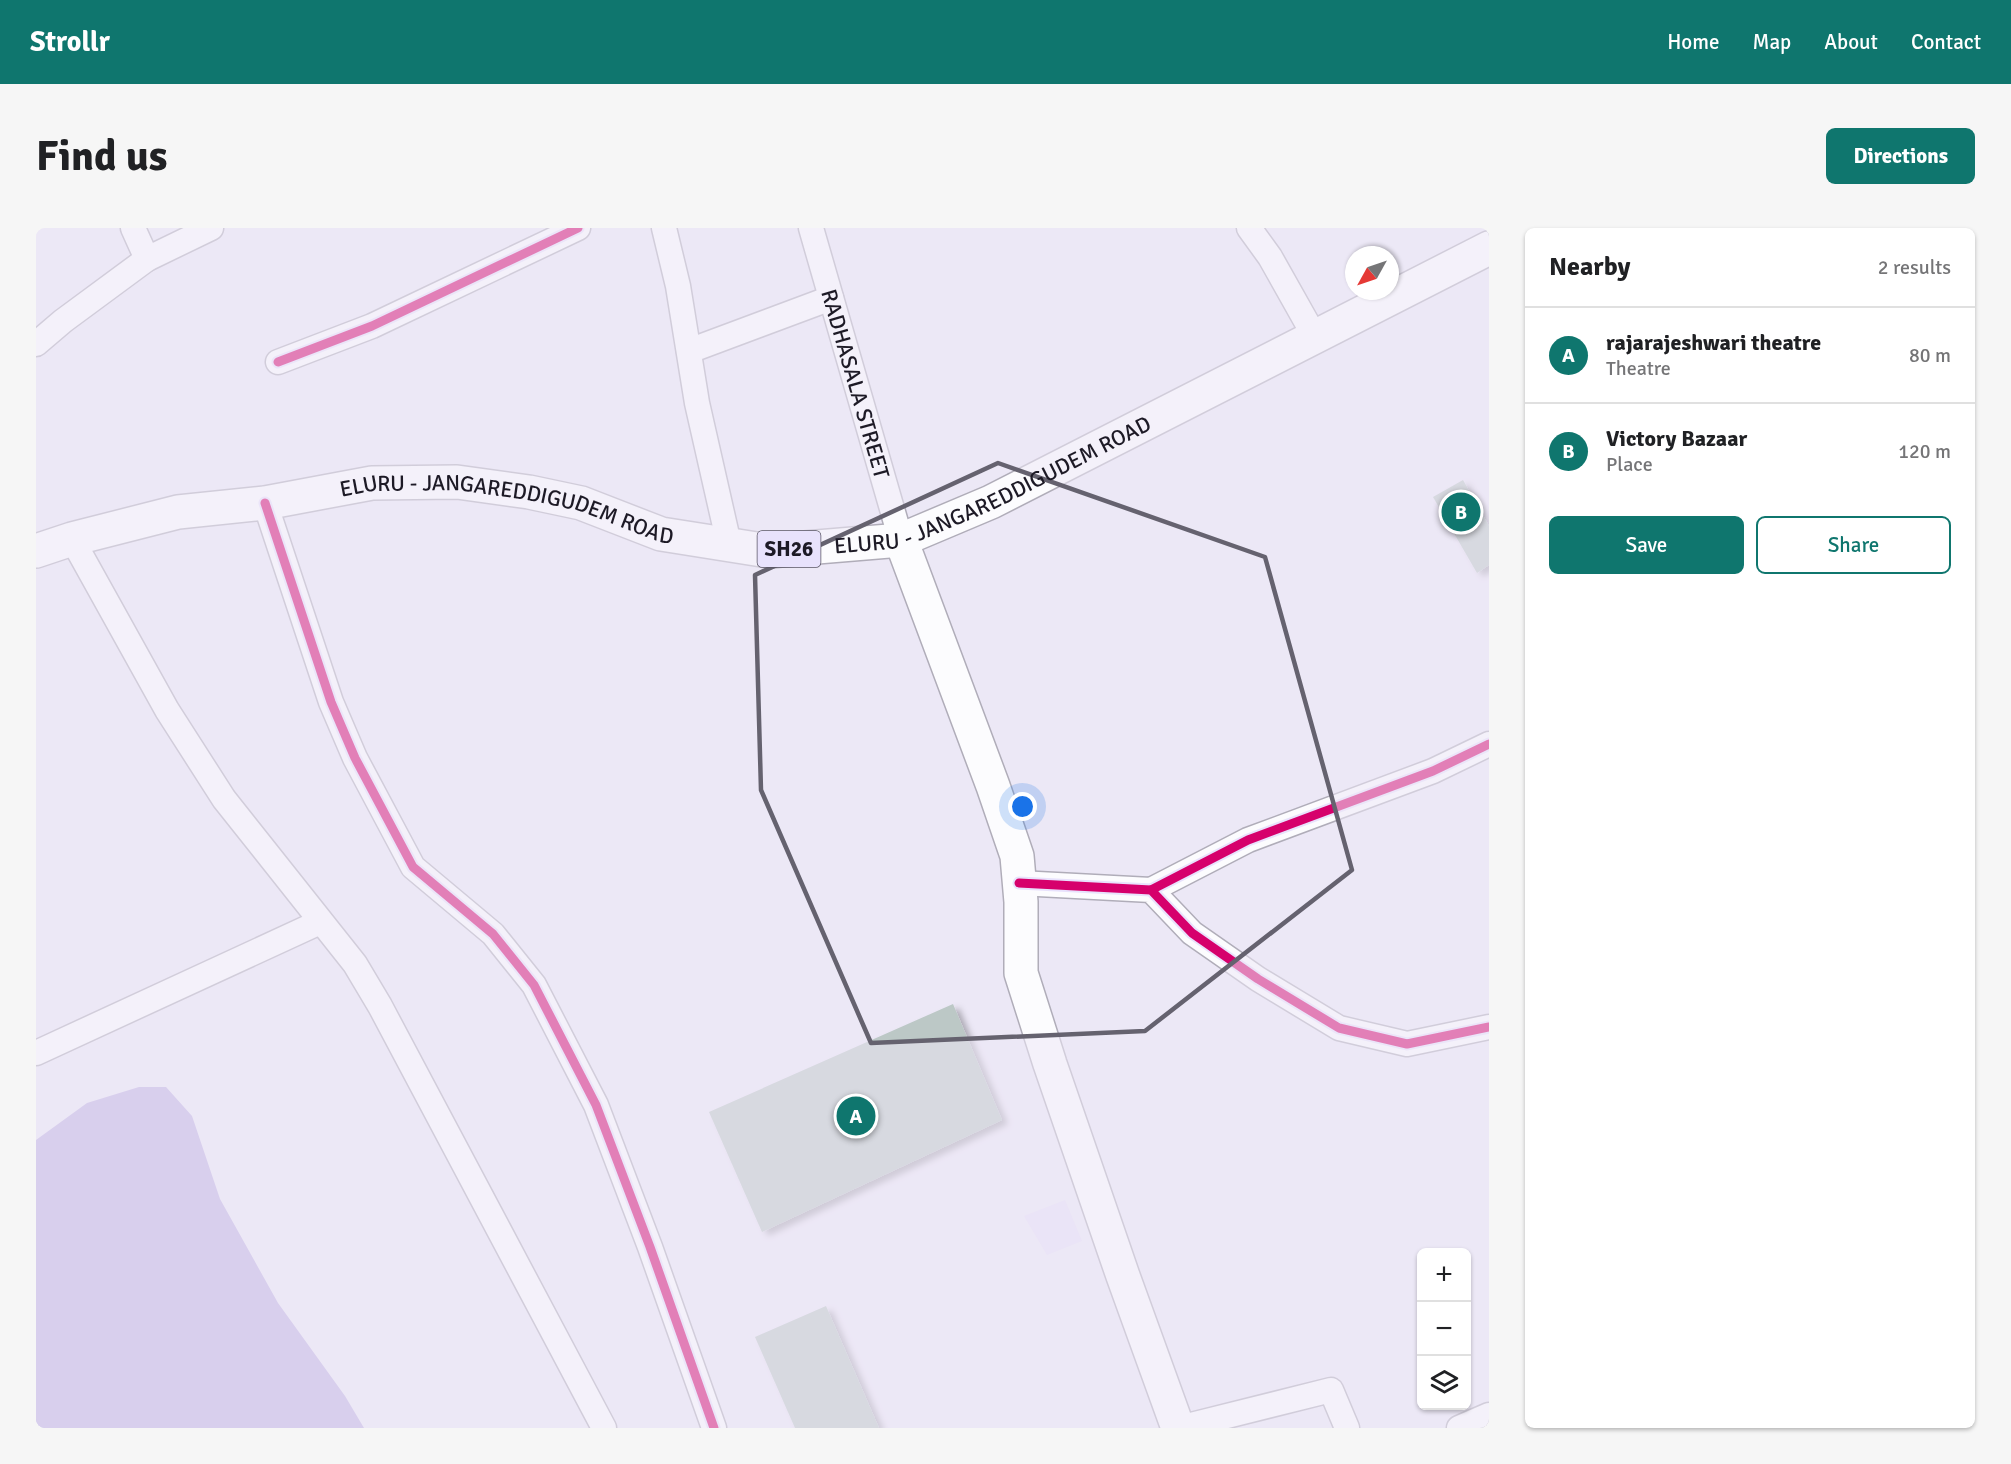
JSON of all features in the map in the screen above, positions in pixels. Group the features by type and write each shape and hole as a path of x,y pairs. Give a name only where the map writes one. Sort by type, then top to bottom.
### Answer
{"main road":[{"name":"ELURU - JANGAREDDIGUDEM ROAD","path":"36,551 72,539 178,512 265,503 372,483 457,482 530,492 581,504 661,534 769,551 901,540 991,502 1489,248"},
{"path":"901,540 997,796 1017,856 1022,973 1054,1075 1178,1428"}],"street":[{"path":"133,228 147,259"},
{"path":"36,344 63,321 147,259 210,228"},
{"path":"278,362 372,326 578,228"},
{"path":"664,228 678,286 697,403 729,544"},
{"name":"RADHASALA STREET","path":"811,228 901,540"},
{"path":"1249,228 1270,257 1315,337"},
{"path":"689,351 831,298"},
{"path":"265,503 331,702 355,758 413,867 493,934 534,985 596,1105 714,1428"},
{"path":"72,539 167,710 224,799 355,964 380,1006 604,1428"},
{"path":"1019,883 1151,890 1248,840 1433,771 1489,744"},
{"path":"1151,890 1192,933 1258,979 1339,1028 1407,1044 1489,1027"},
{"path":"36,1053 321,922"},
{"path":"1178,1428 1331,1390 1347,1428"},
{"path":"1459,1428 1489,1415"}],"highlighted area":[{"path":"998,463 1265,557 1352,870 1145,1031 871,1043 761,790 755,575"}],"shaded area":[{"path":"139,1087 166,1087 192,1116 220,1199 278,1303 345,1396 364,1428 36,1428 36,1140 87,1103"},
{"path":"1065,1200 1082,1241 1047,1255 1024,1216"}],"building":[{"path":"1463,480 1489,526 1489,565 1477,573 1433,497"},
{"path":"953,1004 1002,1120 762,1232 709,1112"},
{"path":"826,1306 879,1428 795,1428 755,1337"}],"cycle path":[{"path":"278,362 372,326 578,228"},
{"path":"265,503 331,702 355,758 413,867 493,934 534,985 596,1105 650,1247 714,1428"},
{"path":"1151,890 1248,840 1433,771 1489,744"},
{"path":"1019,883 1151,890 1192,933 1258,979 1339,1028 1407,1044 1489,1027"}],"place":[{"name":"Victory Bazaar","path":"1461,512"},
{"name":"rajarajeshwari theatre","path":"856,1116"}]}
